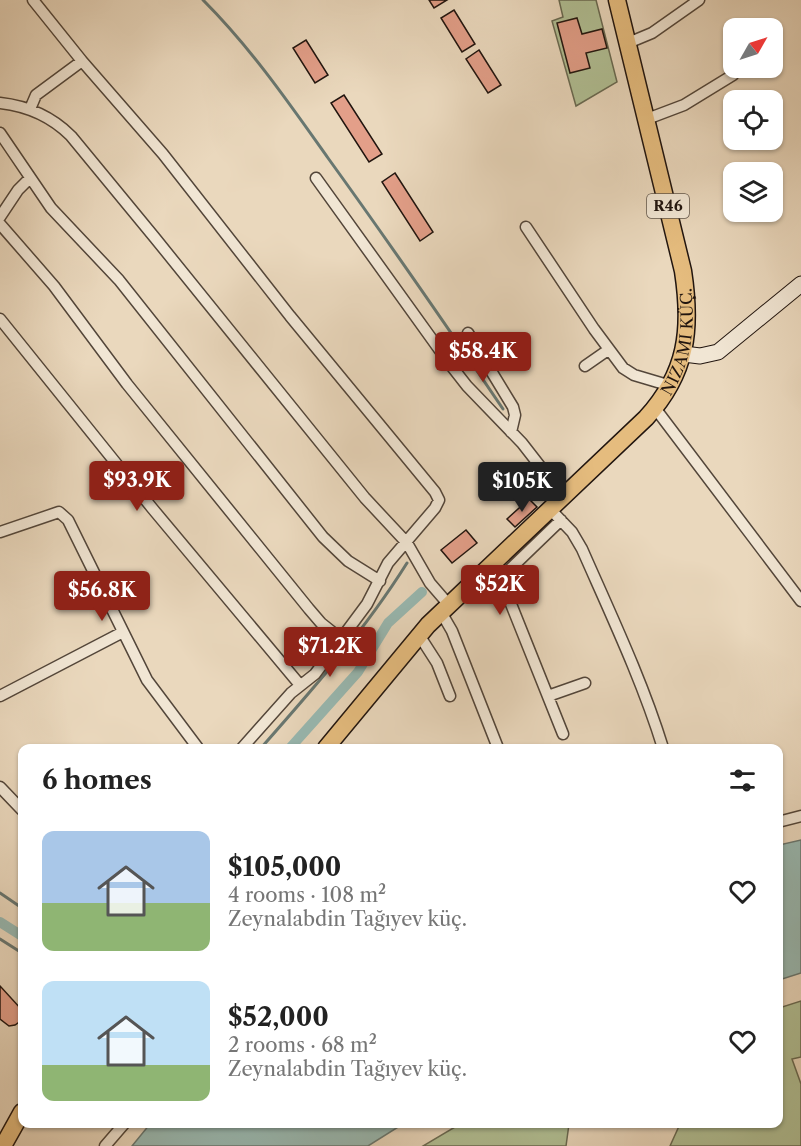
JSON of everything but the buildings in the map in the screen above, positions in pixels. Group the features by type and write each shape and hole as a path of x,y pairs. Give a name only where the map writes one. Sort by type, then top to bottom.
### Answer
{"main road":[{"name":"NIZAMI KÜÇ.","path":"617,0 685,281 687,310 684,354 671,387 655,408"},
{"name":"R46","path":"329,744 419,635 445,608 556,515 564,497 655,408"},
{"path":"3,1146 18,1119"}],"street":[{"path":"33,0 82,61 163,154 290,316 435,492 439,500 435,508 388,564 367,604 315,674 300,685 246,744"},
{"path":"628,43 652,33 699,0"},
{"path":"30,108 36,95 82,61"},
{"path":"647,119 684,105 728,78"},
{"path":"0,103 30,108 71,136 365,498 407,543 445,608 452,632 496,744"},
{"path":"0,133 51,208 119,280 323,537 348,561 380,581"},
{"path":"0,217 18,190 30,178"},
{"path":"316,178 449,363 511,432 564,497"},
{"path":"0,224 54,286 122,377 309,609 321,623 341,639"},
{"path":"526,227 608,350 623,368 634,375 671,387"},
{"path":"684,354 700,356 718,352 801,284"},
{"path":"0,319 300,685"},
{"path":"468,333 513,407 515,415 511,432"},
{"path":"585,366 608,350"},
{"name":"NIZAMI KÜÇ.","path":"655,408 801,601"},
{"path":"0,532 59,512 68,520 147,680 195,744"},
{"path":"562,734 505,589 504,580 505,574 556,515 572,532 582,549 633,666 662,744"},
{"path":"0,696 123,632"},
{"path":"419,635 437,663 450,696"},
{"path":"548,696 585,683"},
{"path":"0,787 18,806"},
{"path":"783,821 801,816"},
{"path":"105,1146 121,1128"}],"green space":[{"path":"559,0 596,0 617,82 576,106 552,21 563,17"},
{"path":"801,1001 801,1057 792,1059 801,1084 801,1146 670,1146 678,1128 783,1128 783,1007"},
{"path":"453,1128 568,1128 566,1146 423,1146"}],"water":[{"path":"801,840 801,973 783,979 783,844"},
{"path":"147,1128 397,1128 368,1146 132,1146"}],"waterway":[{"path":"203,0 221,18 284,96 503,409"},
{"path":"264,744 356,635 407,563"},
{"path":"294,744 358,672 388,623 422,592"},
{"path":"0,893 18,905"},
{"path":"0,922 18,933"},
{"path":"0,939 18,950"}]}
